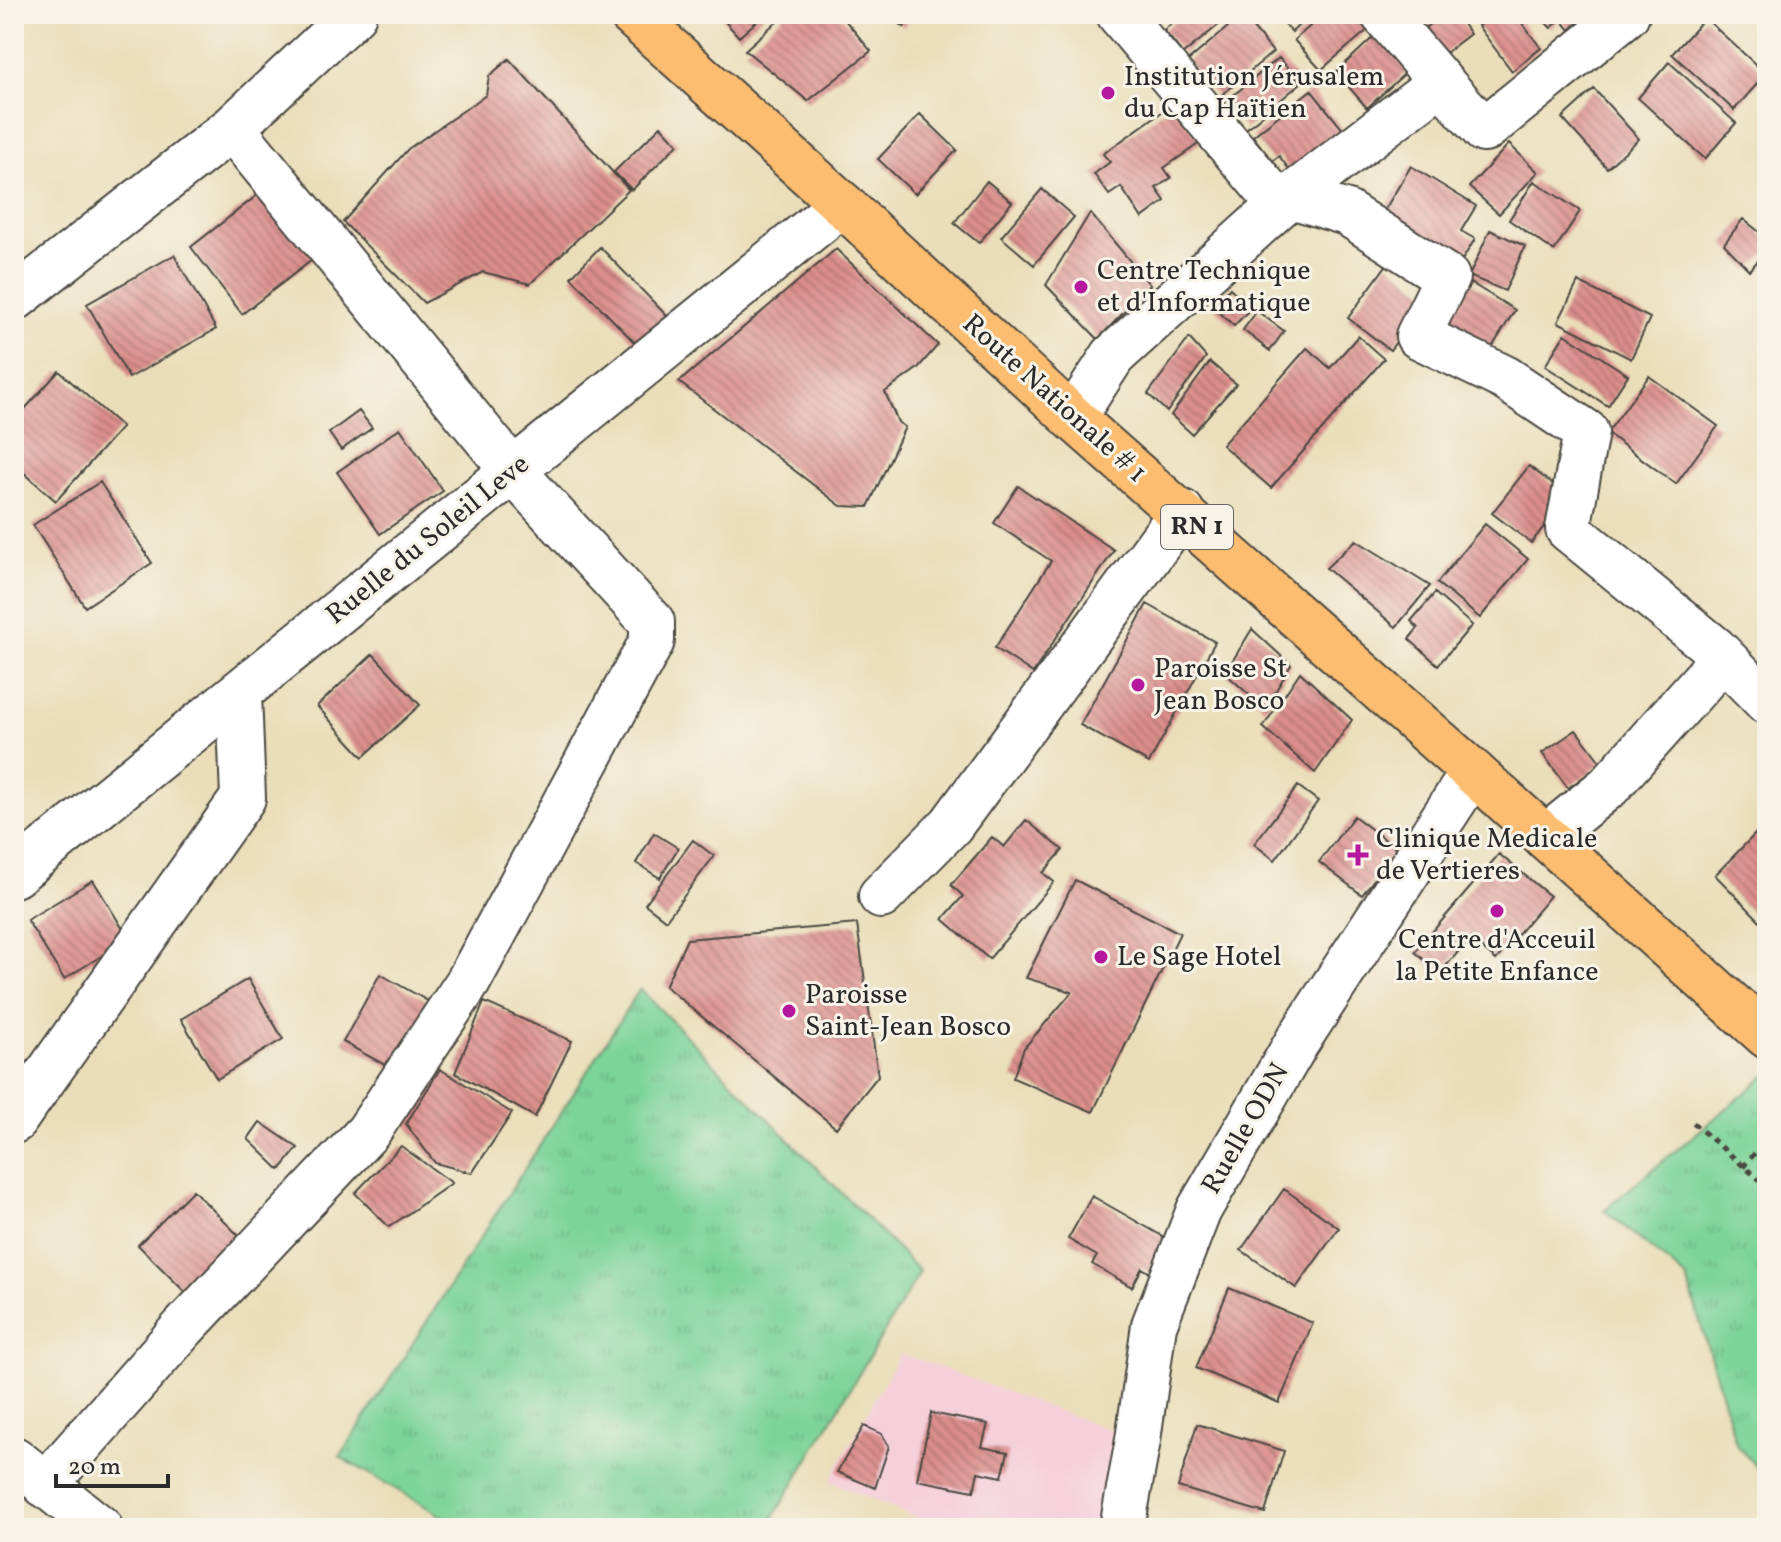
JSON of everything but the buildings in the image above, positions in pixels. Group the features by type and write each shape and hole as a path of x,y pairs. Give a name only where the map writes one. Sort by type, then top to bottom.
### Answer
{"main road":[{"name":"Route Nationale # 1","path":"631,14 1073,418 1767,1036"}],"street":[{"path":"14,299 232,128 354,14"},
{"path":"1119,14 1286,200 1347,213 1447,277 1418,336 1505,378 1586,432 1568,529 1720,655 1767,702"},
{"path":"1383,14 1484,130 1627,14"},
{"path":"1073,418 1113,356 1286,200 1441,82"},
{"path":"100,1528 29,1472 184,1327 368,1132 468,982 652,641 652,622 513,471 232,128"},
{"name":"Ruelle du Soleil Leve","path":"14,875 842,204"},
{"path":"881,896 951,825 1182,512"},
{"path":"1546,837 1609,786 1708,675 1720,655"},
{"path":"14,1121 243,798 239,693"},
{"name":"Ruelle ODN","path":"1122,1528 1154,1325 1199,1210 1297,1042 1473,772"}],"path":[{"path":"1693,1123 1767,1186"},
{"path":"1743,1167 1767,1139"}],"shaded area":[{"path":"900,1353 1121,1434 1107,1528 939,1528 830,1481"}],"green space":[{"path":"640,989 920,1272 767,1528 463,1528 340,1457"},
{"path":"1767,1075 1767,1478 1737,1446 1687,1278 1604,1210"}],"place":[{"name":"Institution Jérusalem du Cap Haïtien","path":"1108,93"},
{"name":"Centre Technique et d'Informatique","path":"1081,287"},
{"name":"Paroisse St Jean Bosco","path":"1138,685"},
{"name":"Clinique Medicale de Vertieres","path":"1358,855"},
{"name":"Centre d'Acceuil la Petite Enfance","path":"1497,911"},
{"name":"Le Sage Hotel","path":"1101,957"},
{"name":"Paroisse Saint-Jean Bosco","path":"789,1011"}]}
